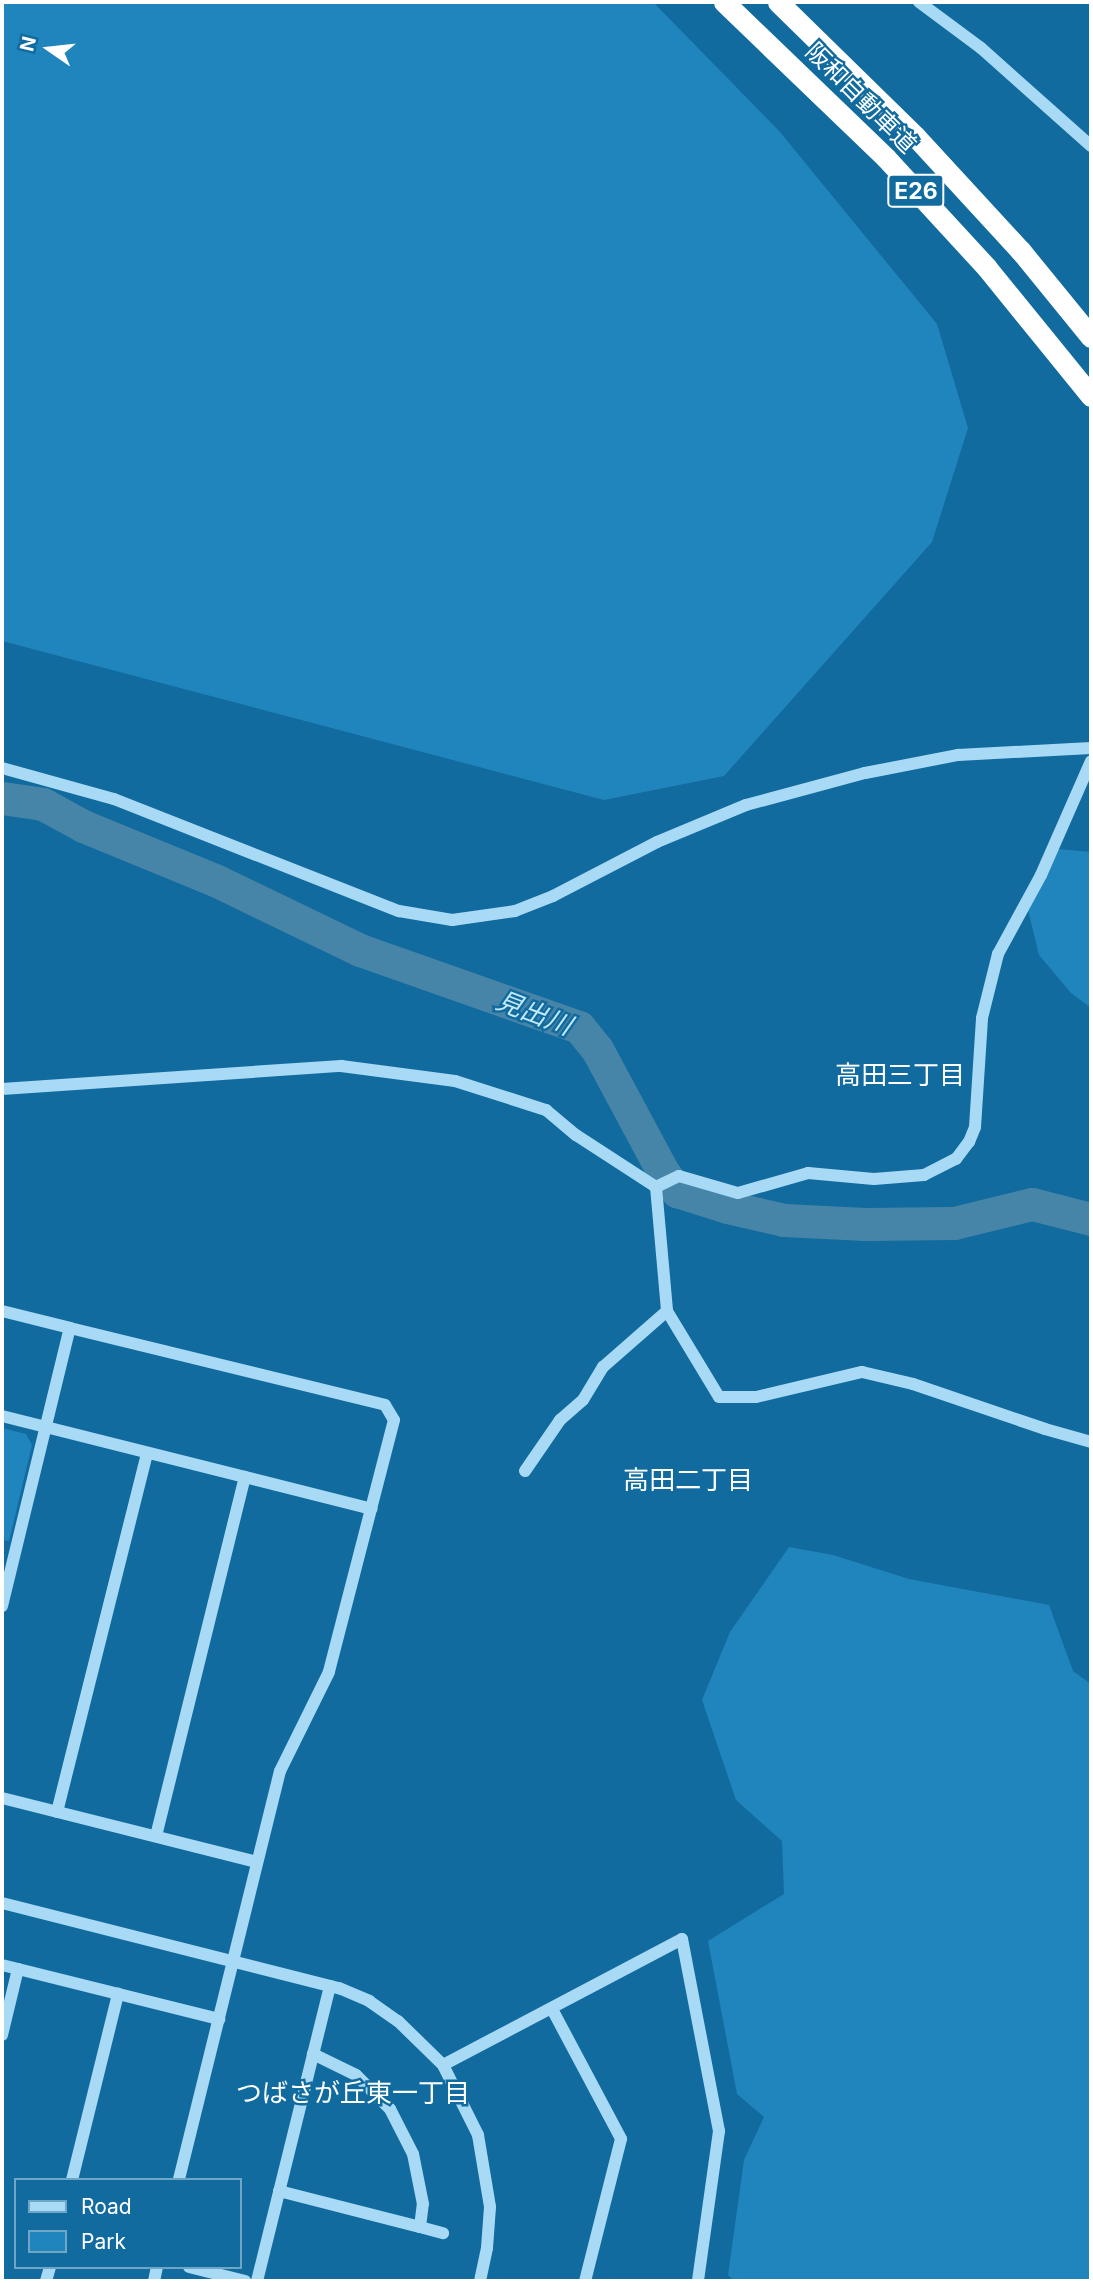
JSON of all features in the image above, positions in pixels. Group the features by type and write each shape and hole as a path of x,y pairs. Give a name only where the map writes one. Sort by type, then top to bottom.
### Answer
{"highway":[{"name":"阪和自動車道","path":"724,2 886,158 987,268 1091,396"},
{"name":"阪和自動車道","path":"778,2 915,136 1020,250 1091,337"}],"street":[{"path":"919,2 981,48 1091,146"},
{"path":"2,768 114,799 399,911 452,920 515,911 553,896 657,842 746,805 865,774 958,755 1091,748"},
{"path":"656,1187 679,1176 738,1193 808,1173 874,1179 924,1175 956,1159 969,1142 975,1127 982,1018 998,954 1041,875 1091,761"},
{"path":"2,1089 341,1066 455,1082 546,1110 576,1135 656,1187"},
{"path":"656,1187 667,1311 719,1397 755,1397 862,1372 912,1384 1091,1442"},
{"path":"2,1311 384,1405 394,1420 329,1672 280,1771 179,2178"},
{"path":"525,1471 560,1420 583,1400 603,1367 667,1311"},
{"path":"2,1606 70,1328"},
{"path":"2,1416 371,1509"},
{"path":"57,1812 147,1453"},
{"path":"156,1836 246,1477"},
{"path":"2,1798 257,1862"},
{"path":"2,1903 330,1986 369,2001 398,2021 443,2065 478,2134 491,2207 480,2281"},
{"path":"443,2065 682,1939 719,2131 698,2281"},
{"path":"2,1965 219,2019"},
{"path":"2,2035 18,1969"},
{"path":"257,2281 330,1986"},
{"path":"72,2178 118,1994"},
{"path":"552,2009 621,2139 585,2281"},
{"path":"313,2054 356,2075 390,2109 413,2154 423,2204 420,2227"},
{"path":"279,2191 443,2234"},
{"path":"197,2269 245,2281"}],"green space":[{"path":"2,2 653,2 780,132 937,324 968,428 932,542 724,776 604,800 2,641"},
{"path":"1058,849 1091,852 1091,1008 1071,993 1039,955 1028,910"},
{"path":"2,1428 26,1434 32,1445 9,1541 2,1540"},
{"path":"789,1547 833,1555 909,1579 1049,1605 1073,1671 1091,1684 1091,2281 734,2281 728,2275 744,2160 764,2117 737,2094 708,1941 784,1894 782,1841 736,1800 702,1700 730,1632"}],"waterway":[{"name":"見出川","path":"2,798 43,804 83,826 217,881 360,950 579,1027 597,1049 663,1172 677,1191 727,1207 784,1220 865,1224 954,1223 1032,1204 1091,1219"}],"district":[{"name":"高田三丁目","path":"900,1075"},
{"name":"高田二丁目","path":"688,1480"},
{"name":"つばさが丘東一丁目","path":"353,2093"}]}
